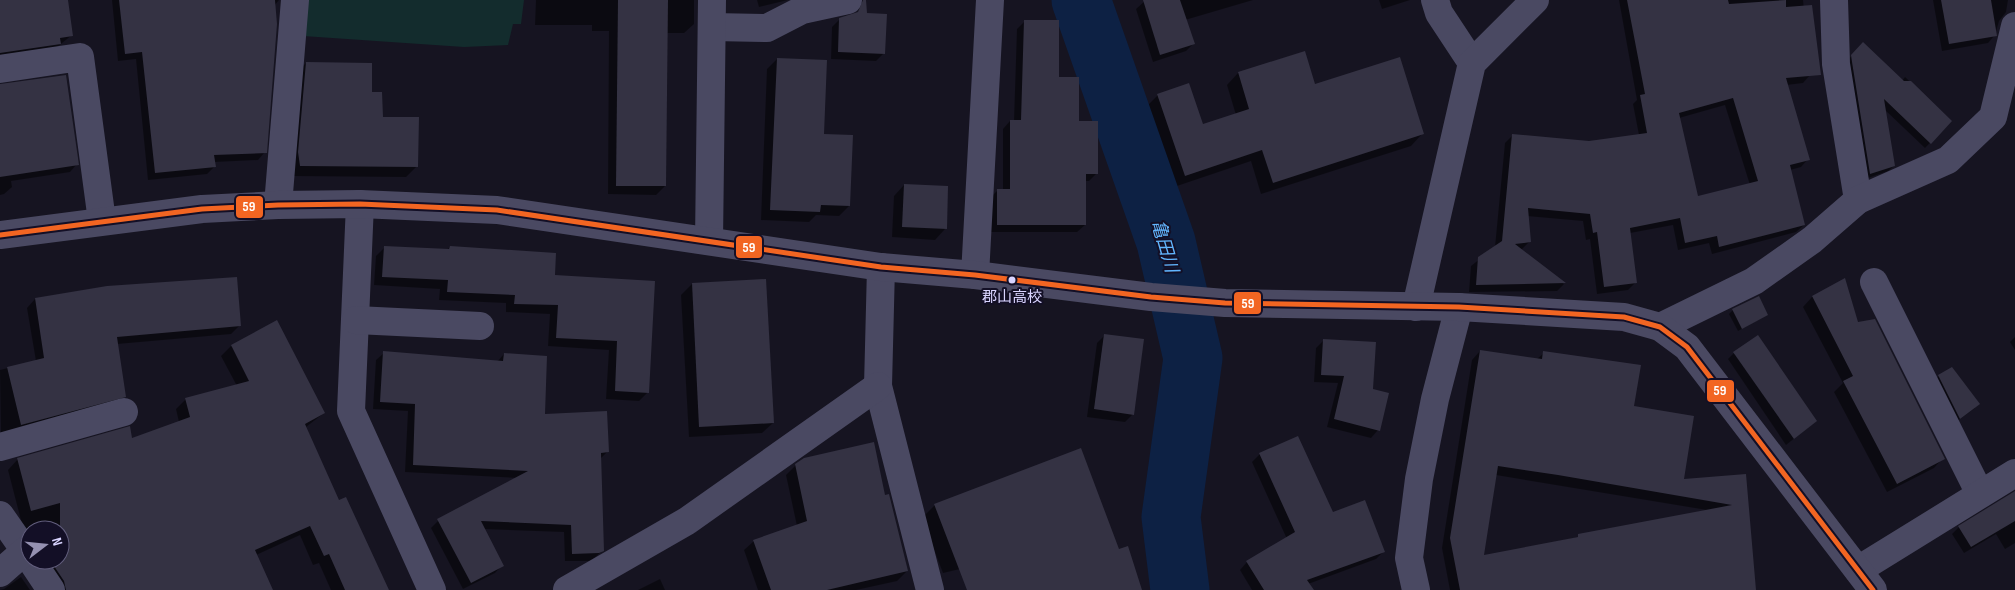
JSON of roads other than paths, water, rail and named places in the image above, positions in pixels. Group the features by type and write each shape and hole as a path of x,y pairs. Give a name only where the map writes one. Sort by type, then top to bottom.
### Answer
{"street":[{"path":"278,205 295,0"},
{"path":"709,241 712,0"},
{"path":"712,27 767,28 802,10 848,0"},
{"path":"976,275 990,0"},
{"path":"1435,0 1439,14 1472,63"},
{"path":"1416,307 1472,63 1535,0"},
{"path":"1834,0 1836,64 1858,200"},
{"path":"1660,327 1754,281 1812,240 1858,200 1948,160 1993,117 2000,96 2015,26"},
{"path":"0,69 80,57 102,221"},
{"path":"360,204 351,411 432,590"},
{"path":"0,236 202,209 278,205 360,204 497,210 881,267 976,275 1151,297 1225,303 1459,307 1624,316 1660,327 1687,347 1865,580 1980,494 2015,473"},
{"path":"881,267 878,386 930,590"},
{"path":"1874,282 1980,494"},
{"path":"1416,590 1409,558 1419,479 1435,399 1459,307"},
{"path":"356,320 480,326"},
{"path":"567,590 687,521 878,386"},
{"path":"0,447 124,412"},
{"path":"0,515 20,543"},
{"path":"0,573 20,561"},
{"path":"38,570 51,590"}],"waterway":[{"name":"亀田川","path":"1081,0 1166,242 1193,358 1171,517 1180,590"}],"place":[{"name":"郡山高校","path":"1012,280"}]}
